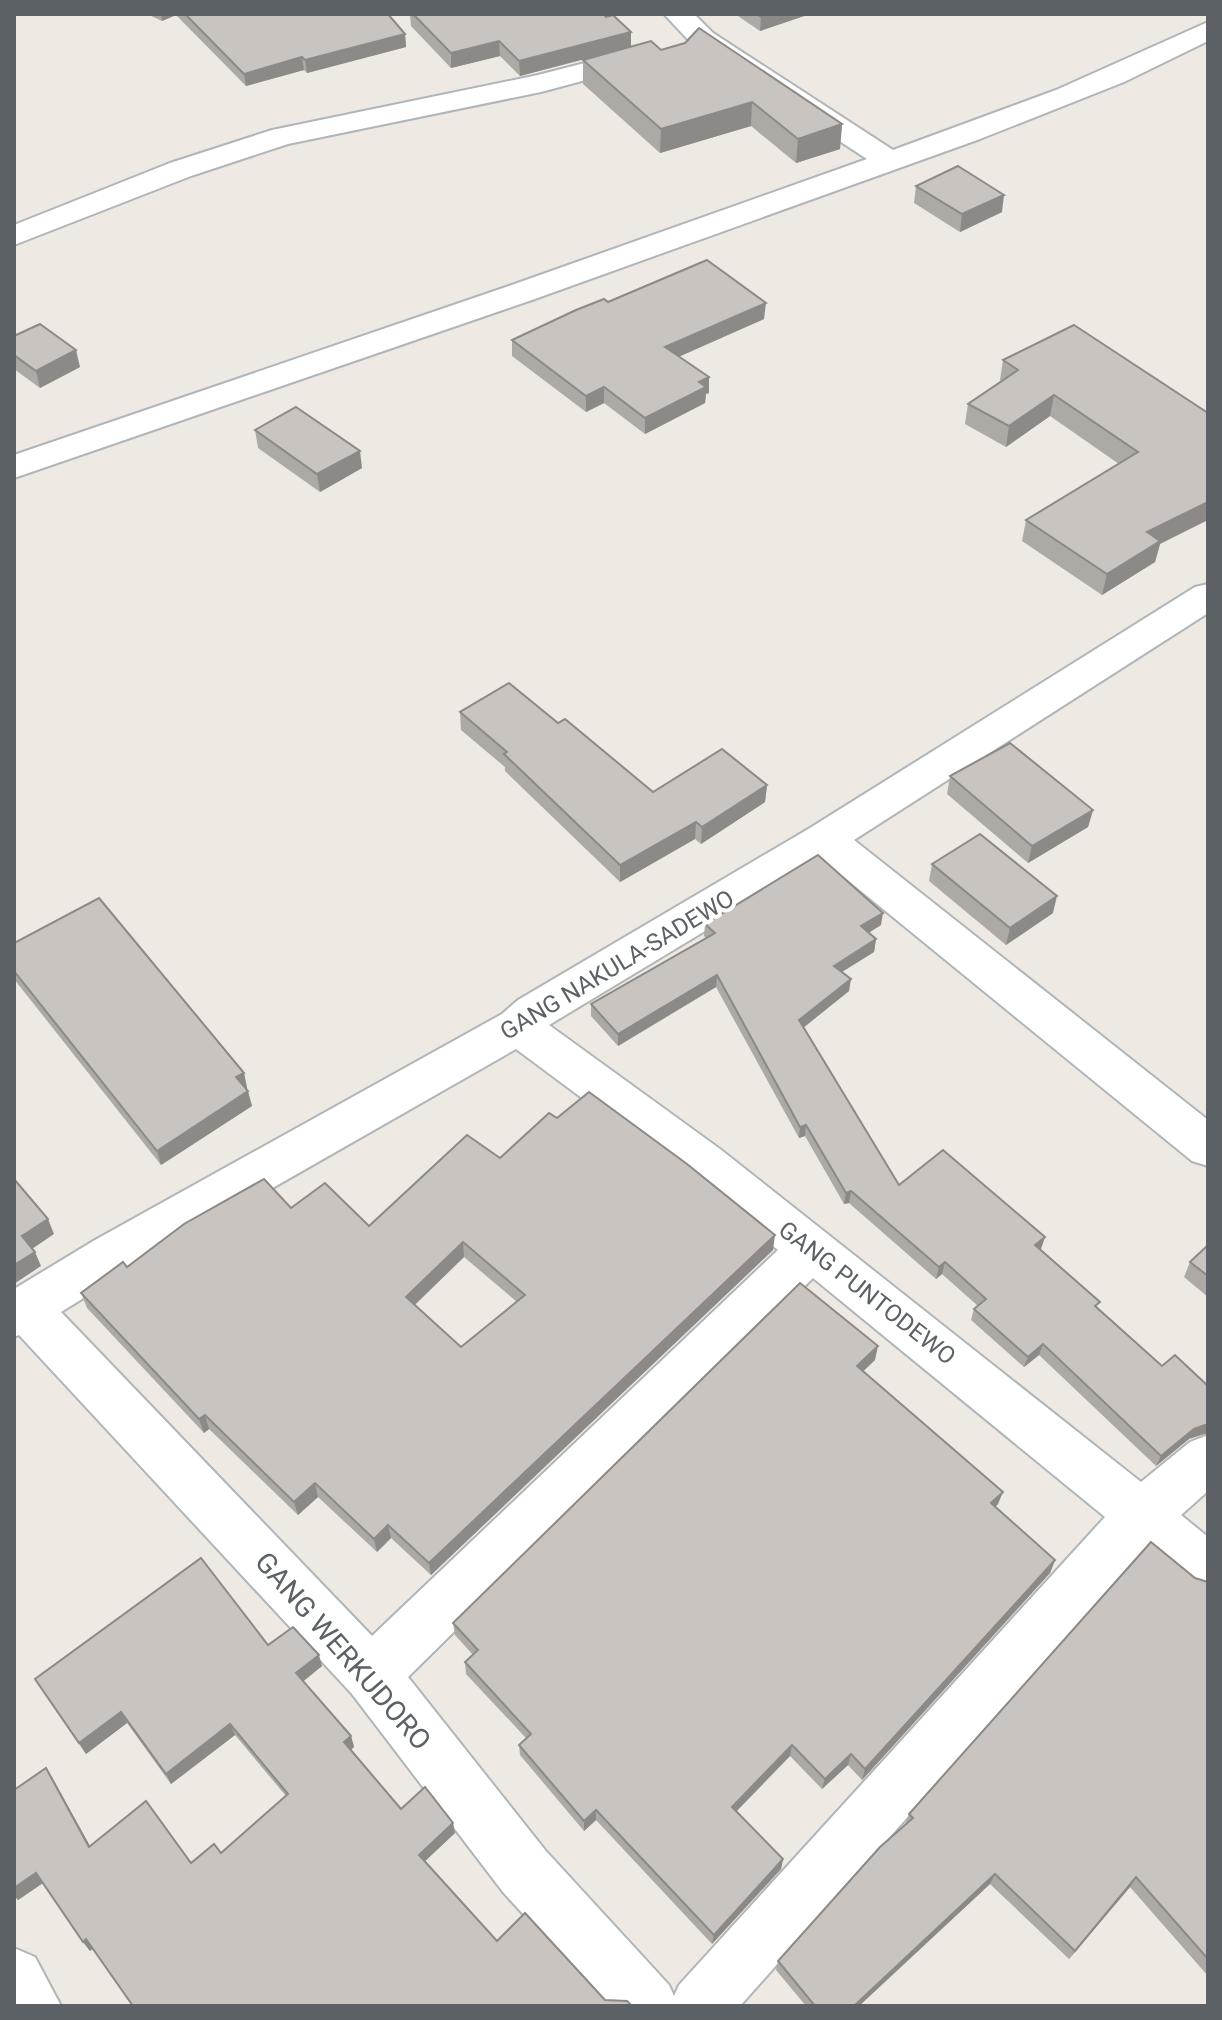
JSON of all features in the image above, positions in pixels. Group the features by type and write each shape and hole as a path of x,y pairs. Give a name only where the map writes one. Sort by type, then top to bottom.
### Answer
{"street":[{"path":"678,14 703,39 889,160"},
{"path":"14,467 695,232 1069,97 1110,80 1208,30"},
{"path":"14,236 206,158 243,147 568,76 703,39"},
{"name":"GANG NAKULA-SADEWO","path":"20,1311 518,1026 534,1012 825,839 1208,596"},
{"path":"825,839 1208,1147"},
{"name":"GANG PUNTODEWO","path":"518,1026 704,1163 1143,1514 1208,1570"},
{"path":"371,1675 810,1250"},
{"name":"GANG WERKUDORO","path":"20,1311 371,1675 524,1871 648,2006"},
{"path":"700,2006 1143,1514 1208,1459"},
{"path":"14,1978 31,2006"}],"building":[{"path":"185,14 388,14 405,34 305,60 302,57 244,74"},
{"path":"413,14 603,14 606,17 613,15 631,32 519,61 499,41 451,53"},
{"path":"699,28 842,124 798,139 752,102 661,129 583,60 651,41 661,50 685,43"},
{"path":"958,166 1004,195 962,214 916,186"},
{"path":"707,260 766,303 665,347 709,377 699,382 706,387 645,418 604,387 586,396 512,340 576,310 604,299 608,302"},
{"path":"40,324 76,350 36,371 14,355 14,336"},
{"path":"1074,325 1208,413 1208,502 1147,532 1160,541 1107,574 1026,520 1138,452 1054,395 1009,426 968,404 1018,370 1003,360"},
{"path":"296,407 360,451 317,474 255,430"},
{"path":"509,683 558,723 565,719 653,792 722,749 767,785 702,827 696,822 620,865 504,754 507,752 460,712"},
{"path":"1010,743 1093,810 1032,846 950,776"},
{"path":"980,834 1057,896 1010,928 932,864"},
{"path":"818,855 883,913 861,926 876,939 834,966 851,979 799,1020 899,1185 943,1150 1045,1237 1035,1245 1100,1302 1095,1306 1162,1366 1175,1355 1208,1386 1208,1424 1194,1429 1161,1456 1043,1344 1028,1357 974,1309 986,1299 945,1262 939,1267 851,1191 846,1193 806,1125 800,1127 717,975 618,1034 591,1004 715,933 705,924"},
{"path":"99,898 244,1073 236,1077 248,1091 157,1151 14,971 14,943"},
{"path":"589,1092 687,1164 775,1235 429,1563 388,1525 374,1539 315,1483 294,1502 205,1415 199,1419 81,1293 123,1262 127,1267 184,1224 264,1179 291,1208 325,1183 369,1226 467,1135 500,1158 549,1113 557,1118","holes":["463,1242 525,1295 461,1347 406,1297"]},
{"path":"14,1179 48,1219 22,1236 35,1252 14,1265"},
{"path":"1208,1245 1208,1276 1190,1262"},
{"path":"800,1283 878,1346 857,1366 1003,1492 991,1503 1055,1560 865,1769 851,1754 825,1779 792,1745 732,1807 783,1859 714,1935 596,1810 584,1821 519,1745 531,1734 465,1662 478,1650 453,1623"},
{"path":"1151,1542 1195,1578 1208,1582 1208,1959 1136,1877 1075,1951 995,1874 854,2006 815,2006 778,1961 880,1847 913,1818 909,1814"},
{"path":"201,1558 268,1645 293,1627 319,1655 296,1673 351,1736 344,1742 401,1809 425,1787 453,1823 419,1855 497,1941 525,1913 605,2000 627,2001 632,2006 133,2006 86,1939 83,1942 36,1873 14,1888 14,1790 46,1768 89,1847 146,1801 191,1863 214,1844 221,1853 288,1794 230,1724 166,1774 121,1712 79,1743 35,1679"}]}
